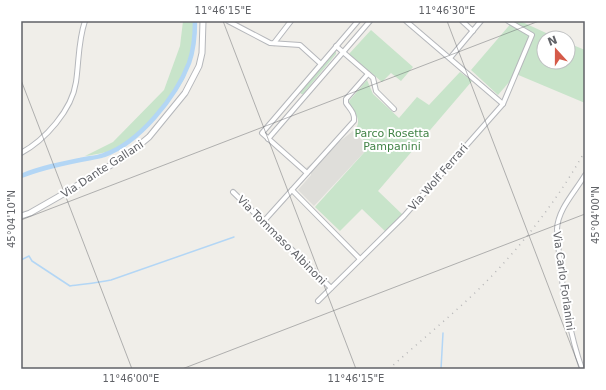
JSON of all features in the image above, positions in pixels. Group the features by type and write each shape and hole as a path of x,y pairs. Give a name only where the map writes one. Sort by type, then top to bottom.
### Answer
{"street":[{"path":"21,153 43,137 68,107 76,83 83,27 86,21"},
{"name":"Via Dante Gallani","path":"21,216 34,211 94,176 126,156 149,137 185,93 199,66 202,53 203,21"},
{"path":"228,21 270,43 300,45 321,64"},
{"path":"238,26 242,21"},
{"path":"274,43 291,21"},
{"path":"307,173 262,133 358,21"},
{"path":"268,139 370,21"},
{"path":"406,21 503,104"},
{"path":"462,21 473,31"},
{"path":"450,58 481,21"},
{"name":"Via Wolf Ferrari","path":"318,301 404,216 503,104 532,35 508,21"},
{"path":"336,46 342,53 373,78 376,91 379,96 394,109"},
{"path":"264,220 354,121 355,117 346,103 346,99 368,74"},
{"path":"294,95 301,101"},
{"name":"Via Carlo Forlanini","path":"582,369 569,321 557,229 560,212 585,175"},
{"path":"292,190 360,259"},
{"name":"Via Tommaso Albinoni","path":"233,192 264,220 331,288"}],"shaded area":[{"path":"353,131 369,147 314,206 298,190 311,175 311,172 306,168"}],"green space":[{"path":"183,21 195,21 195,35 186,75 176,92 139,134 126,145 118,149 85,156 113,142 164,90 180,46"},
{"path":"513,21 520,21 540,30 536,30 536,70 576,70 576,46 585,50 585,103 516,74 498,95 471,70"},
{"path":"371,30 413,67 401,81 391,73 382,82 349,54"},
{"path":"336,51 336,54 303,94 301,94 300,92"},
{"name":"Parco Rosetta Pampanini","path":"460,72 472,81 378,191 404,216 387,233 362,209 340,231 315,207 370,146 354,131 358,123 358,119 349,101 367,80 373,94 399,118 417,97 429,105"}],"waterway":[{"path":"21,176 50,166 104,155 117,149 143,130 166,104 183,76 192,52 195,21"},
{"path":"21,260 29,256 32,261 70,286 111,280 234,237"},
{"path":"441,369 443,333"}],"railway":[{"path":"389,369 480,288 510,256 524,240 563,188 585,151"}]}
